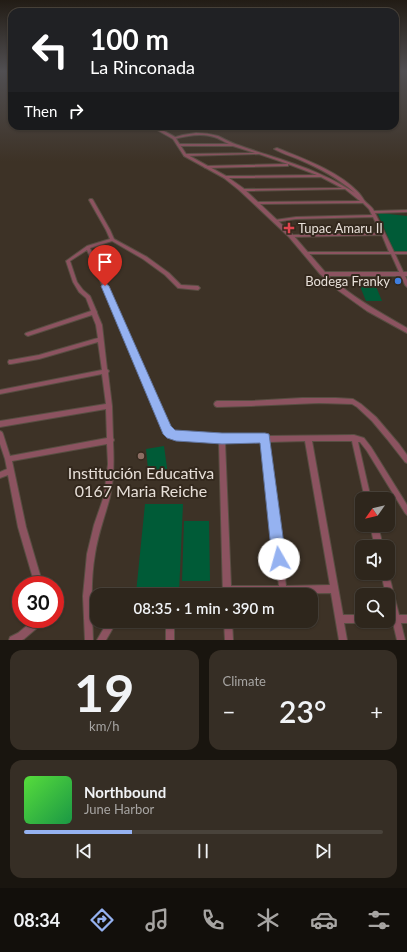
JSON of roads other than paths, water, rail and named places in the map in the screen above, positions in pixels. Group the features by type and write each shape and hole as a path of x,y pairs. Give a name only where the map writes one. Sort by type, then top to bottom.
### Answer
{"street":[{"path":"159,130 174,138 185,155 225,177 242,190 291,236 325,274 347,293 407,331"},
{"path":"174,138 186,135 213,135 234,145 323,176 364,202"},
{"path":"179,145 234,145"},
{"path":"276,149 320,167 360,195 374,214 392,253 404,274 407,285"},
{"path":"185,155 263,154"},
{"path":"206,166 291,164"},
{"path":"225,177 323,176"},
{"path":"242,190 344,189"},
{"path":"91,200 112,240 145,258 167,274 180,287 198,288"},
{"path":"256,203 364,202"},
{"path":"275,221 296,218 407,211"},
{"path":"291,236 384,234"},
{"path":"89,640 87,596 91,554 107,496 111,464 111,440 106,371 99,325 88,297 81,291 75,282 68,261 88,247 112,240"},
{"path":"88,247 167,430 176,436 222,439 354,438 362,440 407,511"},
{"path":"306,253 407,253"},
{"path":"325,274 404,274"},
{"path":"28,334 95,312"},
{"path":"10,362 38,357 102,339"},
{"path":"0,392 106,371"},
{"path":"217,404 252,404 287,400 352,402 361,407 397,446 407,460"},
{"path":"0,424 109,406"},
{"path":"0,437 8,459 22,527 36,576"},
{"path":"265,438 283,588"},
{"path":"308,438 344,640"},
{"path":"354,438 366,492"},
{"path":"222,439 227,588"},
{"path":"8,459 111,440"},
{"path":"0,475 10,471"},
{"path":"318,589 334,589"},
{"path":"340,619 355,619"},
{"path":"395,619 407,619"},
{"path":"395,626 401,640"},
{"path":"13,640 22,636 31,628"},
{"path":"101,640 109,628"},
{"path":"170,628 170,640"},
{"path":"228,628 229,640"}],"place":[{"name":"Tupac Amaru II","path":"289,228"},
{"name":"Bodega Franky","path":"398,281"},
{"name":"Institución Educativa 0167 Maria Reiche","path":"141,456"}]}
